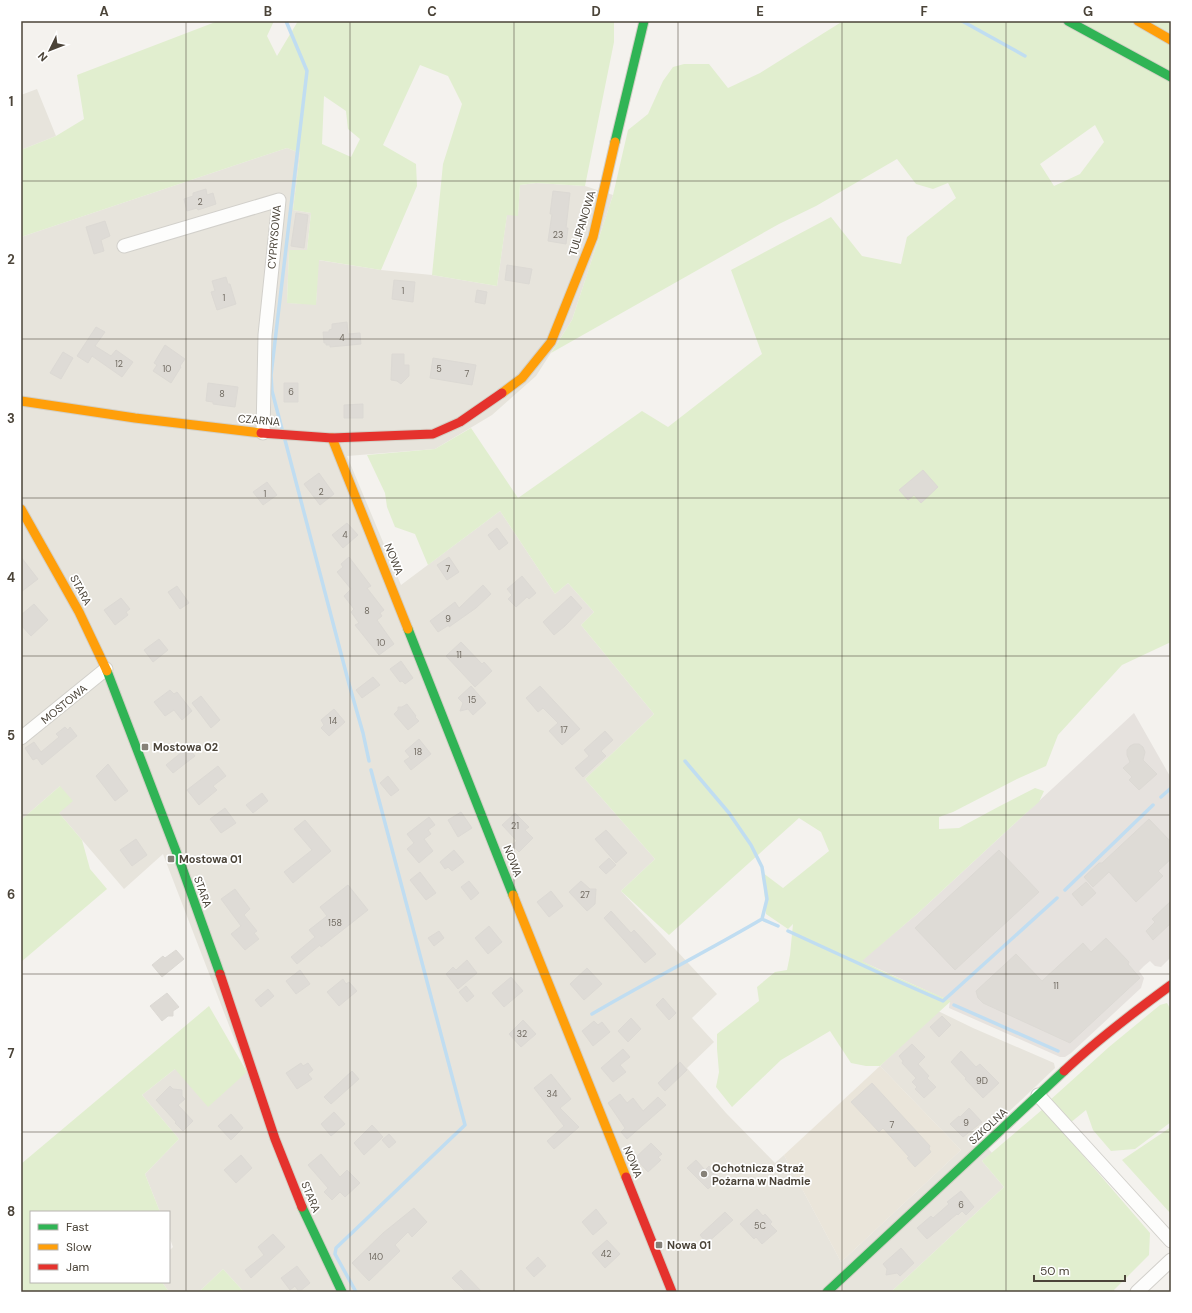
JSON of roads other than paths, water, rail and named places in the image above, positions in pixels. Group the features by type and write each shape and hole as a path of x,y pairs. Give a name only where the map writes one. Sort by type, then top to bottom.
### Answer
{"main road":[{"name":"TULIPANOWA","path":"488,404 522,378 551,342 576,281 593,237 644,21"},
{"path":"1068,21 1171,77"},
{"path":"1138,21 1171,40"},
{"name":"CZARNA","path":"21,401 135,418 263,433 332,438 433,434 460,422 488,404"},
{"name":"NOWA","path":"332,438 456,748 542,969 672,1292"},
{"name":"STARA","path":"21,509 79,612 106,669 179,859 231,1005 275,1139 301,1205 342,1292"},
{"name":"SZKOLNA","path":"835,1289 1038,1095 1102,1038 1171,985"}],"street":[{"name":"CYPRYSOWA","path":"124,246 279,200 265,335 263,433"},
{"name":"MOSTOWA","path":"21,738 106,669"},
{"path":"1038,1095 1171,1241"},
{"path":"1137,1292 1171,1260"}],"waterway":[{"path":"282,429 272,391 271,375 307,71 286,21"},
{"path":"962,21 1025,56"},
{"path":"285,440 363,733 369,761"},
{"path":"685,761 729,813 751,845 762,867 767,899 762,919"},
{"path":"356,1292 335,1254 336,1248 465,1125 371,770"},
{"path":"1161,797 1171,788"},
{"path":"1065,890 1153,805"},
{"path":"788,931 943,1001 1057,898"},
{"path":"592,1014 762,919 778,926"},
{"path":"954,1005 1058,1051"}],"place":[{"name":"Mostowa 02","path":"145,747"},
{"name":"Mostowa 01","path":"171,859"},
{"name":"Ochotnicza Straż Pożarna w Nadmie","path":"704,1174"},
{"name":"Nowa 01","path":"659,1245"}]}
